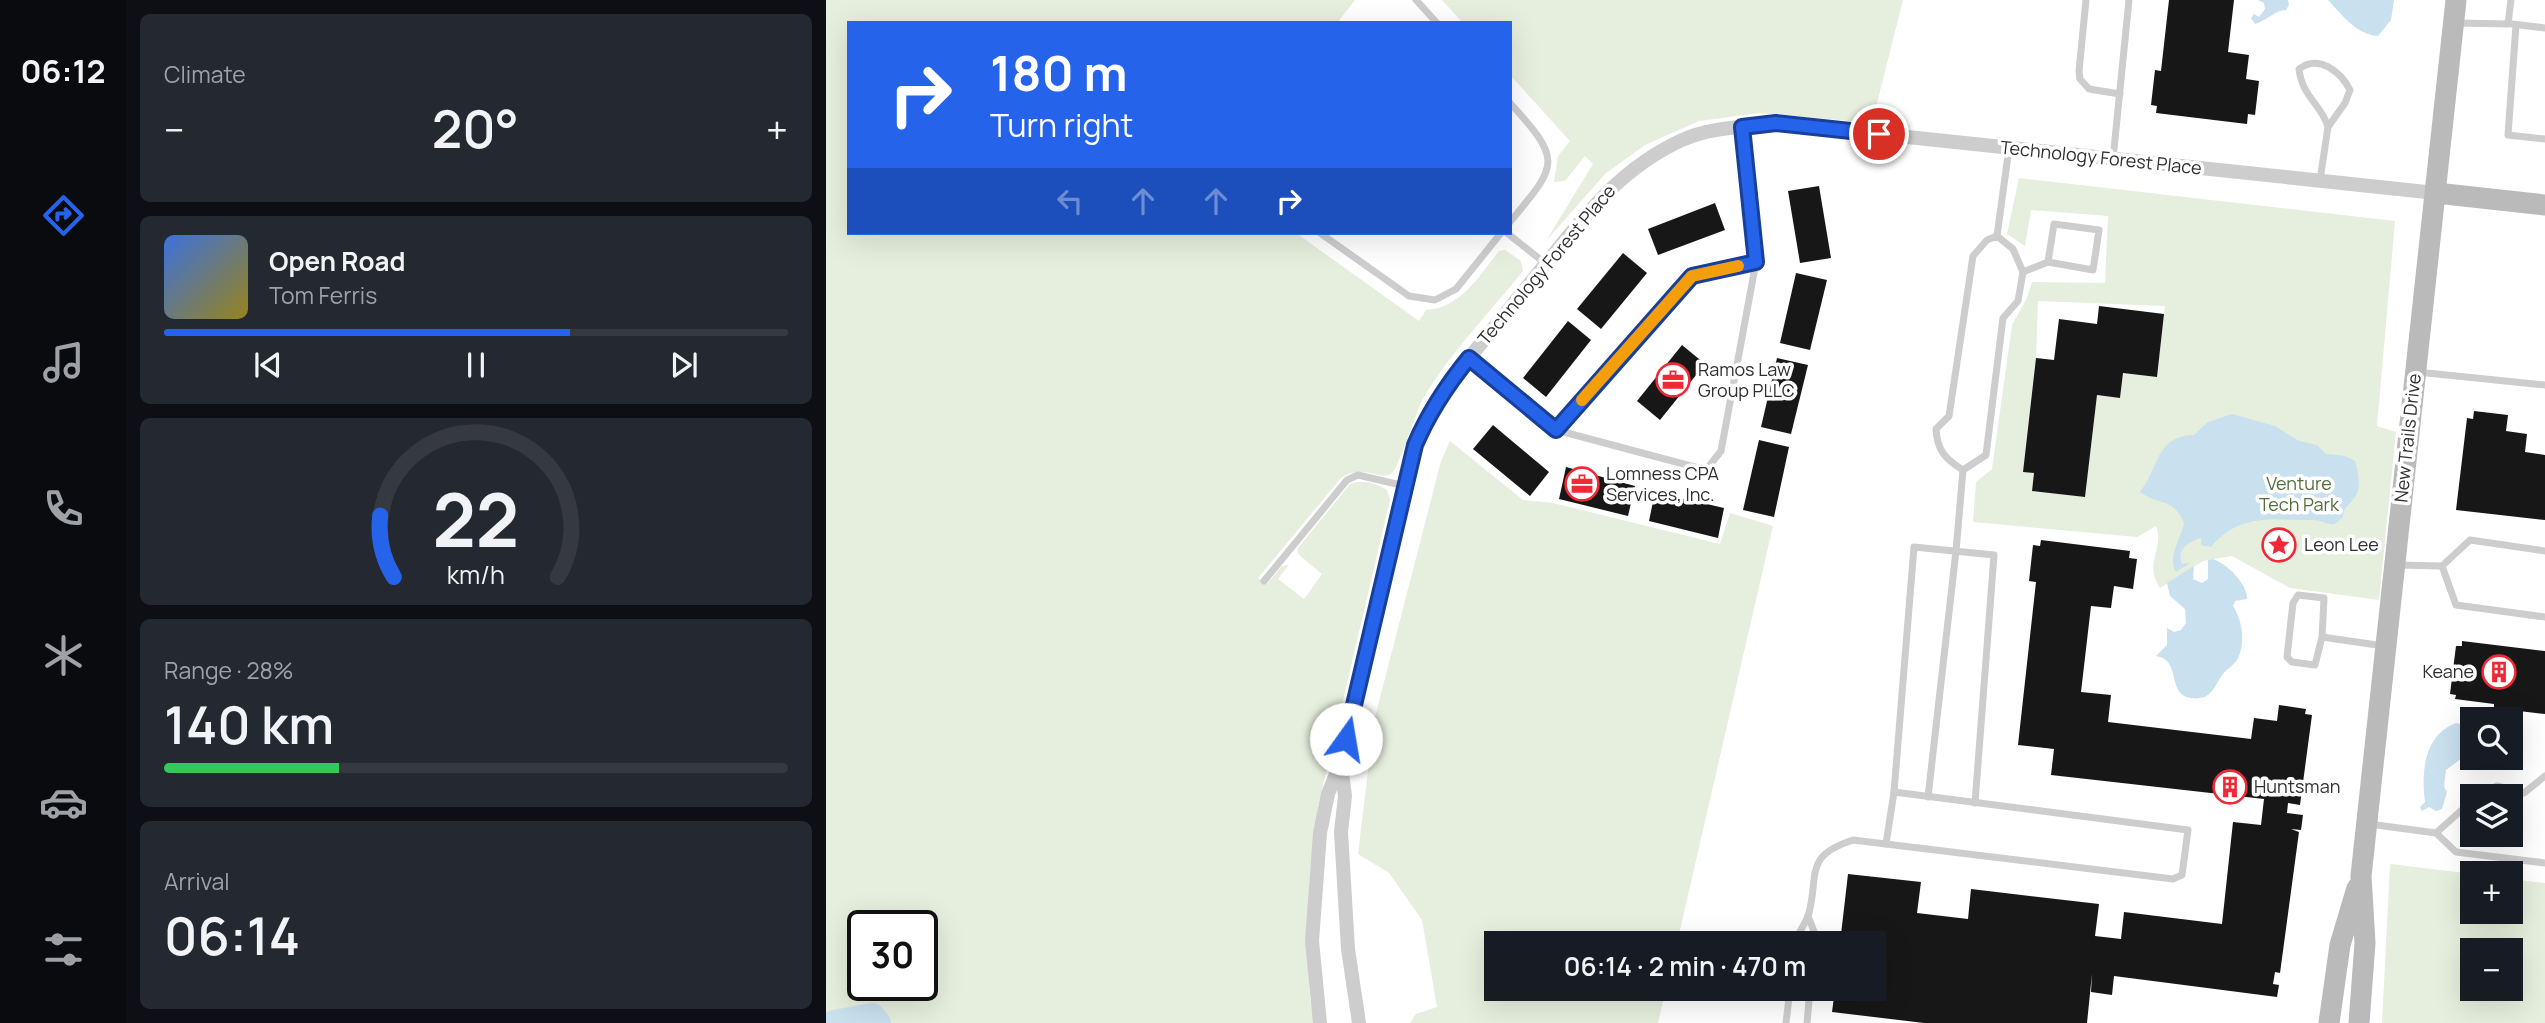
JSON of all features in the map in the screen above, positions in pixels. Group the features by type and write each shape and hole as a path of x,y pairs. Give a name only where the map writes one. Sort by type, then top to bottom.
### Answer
{"street":[{"name":"New Trails Drive","path":"2359,1023 2365,943 2361,876 2456,0"},
{"name":"Technology Forest Place","path":"1320,1023 1312,941 1318,860 1328,794 1340,764 1415,445 1427,416 1469,358 1590,210 1621,178 1648,158 1683,140 1710,131 1776,123 2545,205"},
{"name":"Technology Forest Place","path":"1340,764 1345,796 1341,832 1348,949 1359,1023"},
{"name":"New Trails Drive","path":"2329,1023 2340,945 2361,876"}],"lane":[{"path":"1416,0 1435,21"},
{"path":"2086,0 2080,79 2089,89 2120,94"},
{"path":"2113,159 2129,0"},
{"path":"2511,0 2508,135 2545,139"},
{"path":"2453,23 2512,24 2545,28"},
{"path":"2319,181 2328,127 2345,103 2350,90 2343,76 2321,63 2306,63 2299,69 2302,84 2328,127"},
{"path":"1512,105 1534,129 1549,153 1549,170 1512,220"},
{"path":"1469,358 1556,430 1706,470 1721,451 1756,262 1742,127"},
{"path":"1997,236 2009,148"},
{"path":"2023,272 2048,262 2093,270 2099,230 2054,224 2048,262"},
{"path":"1323,235 1409,296 1435,300 1456,289 1502,235"},
{"path":"1507,235 1546,264"},
{"path":"1963,470 1986,455 2003,317 2018,301 2023,272 2013,249 1997,236"},
{"path":"1963,470 1947,460 1937,444 1936,429 1949,416 1973,256 1987,240 1997,236"},
{"path":"1556,430 1692,276 1756,262"},
{"path":"2415,371 2545,385"},
{"path":"1928,797 1963,470"},
{"path":"1264,581 1347,480 1357,475 1406,486"},
{"path":"2393,565 2442,566 2470,540 2545,551"},
{"path":"1886,844 1894,792 1914,547 1994,555 1975,803"},
{"path":"2442,566 2456,606 2545,617"},
{"path":"2298,595 2324,598 2322,637 2315,665 2292,662 2287,657 2293,603 2298,595"},
{"path":"2322,637 2385,646"},
{"path":"2523,793 2545,776"},
{"path":"1799,931 1808,916 1816,865 1832,847 1853,840 2173,879 2182,875 2188,830 1894,792"},
{"path":"2436,833 2460,812"},
{"path":"2366,824 2436,833 2456,852 2545,863"},
{"path":"1808,916 1814,931"},
{"path":"1786,1023 1789,1001"},
{"path":"1807,1023 1809,1001"}],"green space":[{"path":"826,0 1355,0 1339,21 847,21 847,235 1299,235 1419,321 1426,310 1438,308 1459,297 1499,251 1505,250 1521,261 1523,271 1433,382 1423,399 1392,473 1382,475 1357,472 1341,478 1258,578 1267,584 1282,566 1289,565 1278,579 1304,599 1322,574 1298,554 1298,548 1350,484 1369,482 1387,490 1390,500 1318,807 1310,871 1307,940 1314,1023 826,1023"},
{"path":"1442,0 1903,0 1872,123 1760,113 1699,121 1645,145 1605,174 1546,241 1593,164 1585,156 1565,181 1554,182 1558,156 1570,141 1512,77 1512,21 1461,21"},
{"name":"Venture Tech Park","path":"2019,178 2395,221 2377,426 2396,432 2379,600 2290,588 2232,556 2203,561 2160,588 2153,571 2158,542 2156,526 2137,537 1973,522 1976,482 1992,469 2012,325 2026,300 2032,282 2105,283 2108,216 2031,210 2025,246 2007,234","holes":["2038,301 2165,306 2157,377 2123,373 2120,398 2097,395 2085,497 2032,491 2034,473 2023,471 2036,358"]},
{"path":"1450,441 1523,500 1553,503 1720,544 1730,513 1773,526 1680,931 1484,931 1484,1001 1663,1001 1658,1023 1410,1023 1416,1014 1437,1007 1422,920 1389,873 1358,854 1374,721 1441,461"},
{"path":"2390,864 2460,872 2460,924 2523,924 2523,880 2545,883 2545,1023 2382,1023"}],"water":[{"path":"2258,0 2288,0 2289,5 2286,10 2255,24 2251,18 2254,14 2259,17 2265,9 2264,3"},
{"path":"2328,0 2394,0 2391,20 2378,36 2370,35 2350,23"},
{"path":"2232,414 2275,426 2299,441 2317,445 2326,454 2345,456 2355,461 2359,479 2357,493 2345,508 2343,517 2335,524 2313,520 2259,520 2234,528 2211,547 2201,545 2201,538 2196,540 2182,550 2182,564 2190,563 2176,572 2173,560 2184,523 2170,505 2140,492 2159,455 2172,441 2194,435 2208,422"},
{"path":"2213,559 2224,565 2244,587 2247,599 2235,601 2233,606 2241,624 2242,645 2237,660 2211,692 2203,697 2191,698 2179,691 2169,663 2156,656 2167,645 2167,628 2174,632 2181,630 2186,623 2185,609 2170,596 2167,583 2194,566 2193,579 2202,583 2208,579 2208,560"},
{"path":"2456,723 2460,724 2460,760 2446,770 2444,787 2447,792 2442,809 2436,811 2429,807 2422,811 2420,807 2425,802 2427,756 2437,736"}],"building":[{"path":"2169,0 2234,0 2228,52 2249,55 2246,79 2259,81 2255,115 2248,114 2247,124 2156,113 2157,106 2151,105 2155,70 2161,71"},
{"path":"1819,186 1831,258 1800,263 1788,191"},
{"path":"1715,203 1725,230 1658,255 1648,229"},
{"path":"1623,253 1647,273 1601,329 1577,309"},
{"path":"1796,273 1827,280 1810,350 1780,343"},
{"path":"2099,306 2164,314 2157,377 2123,373 2120,398 2097,395 2085,497 2032,491 2034,473 2023,472 2036,358 2054,360 2059,319 2097,324"},
{"path":"1568,321 1591,340 1546,397 1523,378"},
{"path":"1682,345 1705,364 1660,420 1637,401"},
{"path":"1777,358 1808,365 1791,434 1761,427"},
{"path":"2474,411 2508,415 2506,431 2527,434 2525,452 2545,455 2545,520 2456,510 2467,418 2473,419"},
{"path":"1493,425 1549,472 1530,496 1473,449"},
{"path":"1759,440 1789,447 1774,517 1743,510"},
{"path":"1566,467 1635,486 1628,516 1559,499"},
{"path":"1655,492 1724,508 1718,538 1649,521"},
{"name":"Huntsman","path":"2041,540 2130,551 2129,558 2137,559 2133,589 2114,586 2111,608 2091,606 2081,692 2111,695 2108,722 2251,739 2254,718 2277,721 2279,705 2306,709 2305,714 2312,715 2300,805 2288,803 2287,813 2303,815 2301,830 2291,829 2299,832 2280,973 2275,972 2273,984 2279,985 2277,997 2114,976 2112,995 2091,992 2092,974 2087,1023 1924,1023 1832,1012 1833,1001 1886,1001 1886,931 1841,931 1848,874 1921,882 1917,913 1968,919 1971,889 2099,904 2095,936 2121,939 2124,912 2222,924 2233,822 2261,825 2264,799 2051,775 2054,749 2018,745 2036,582 2029,581 2033,545 2040,546"},
{"name":"Keane","path":"2462,641 2545,651 2545,714 2523,711 2523,707 2494,707 2494,704 2455,699 2456,695 2450,694 2456,646 2462,646"}],"waterway":[{"path":"834,1023 872,1016 878,1023"}],"slow traffic":[{"path":"1582,400 1692,276 1738,266"}],"place":[{"name":"Ramos Law Group PLLC","path":"1673,380"},
{"name":"Lomness CPA Services, Inc.","path":"1582,484"},
{"name":"Leon Lee","path":"2279,545"},
{"name":"Keane","path":"2499,672"},
{"name":"Huntsman","path":"2230,787"}],"route":[{"path":"1346,739 1415,445 1427,416 1469,358 1556,430 1692,276 1756,262 1742,127 1776,123 1879,134"}]}
